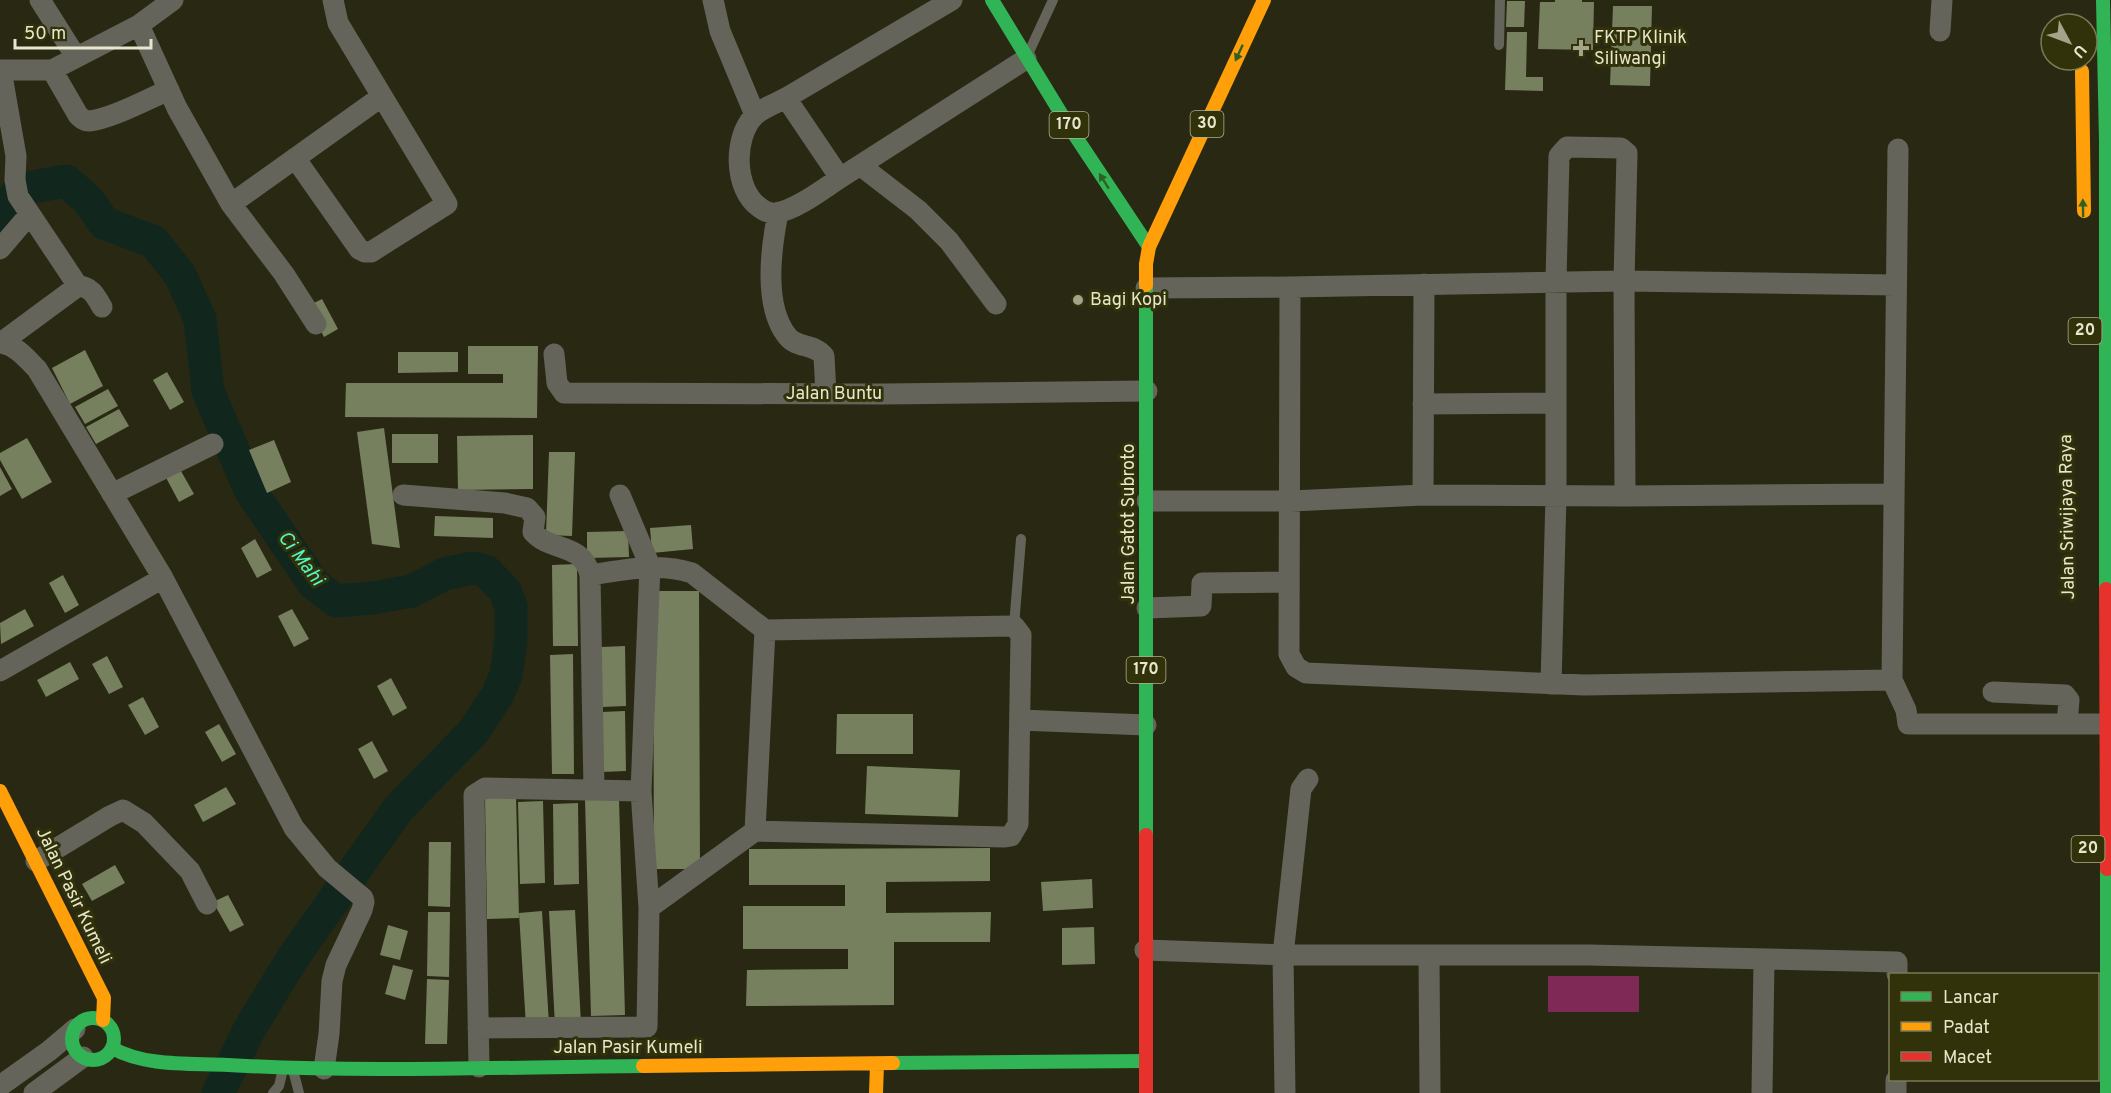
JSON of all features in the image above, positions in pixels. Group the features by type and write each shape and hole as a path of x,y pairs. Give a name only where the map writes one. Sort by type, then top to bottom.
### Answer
{"main road":[{"name":"170","path":"992,0 1026,59 1116,200 1149,247"},
{"name":"30","path":"1149,247 1264,0"},
{"name":"Jalan Sriwijaya Raya","path":"2103,0 2106,141 2106,405 2097,724 2105,811 2107,1093"},
{"path":"2082,72 2084,225"},
{"path":"1116,200 1131,211 1146,213 1171,203"},
{"name":"Jalan Gatot Subroto","path":"1146,1093 1146,264 1149,247"},
{"name":"Jalan Pasir Kumeli","path":"0,791 104,998 103,1020 111,1027 114,1037 112,1048 123,1054 153,1061 288,1069 1146,1061"},
{"path":"103,1020 92,1018 82,1021 75,1029 72,1039 75,1050 83,1057 94,1060 105,1056 112,1048"},
{"path":"876,1093 877,1065"}],"street":[{"path":"40,0 76,57"},
{"path":"78,286 26,212 18,196 15,180 16,156 1,70 52,70 139,25 173,0"},
{"path":"296,158 359,249 365,252 371,252 447,204 338,23 333,0"},
{"path":"712,0 720,31 755,115"},
{"path":"952,0 755,115 743,132 740,146 744,189 752,202 764,211 778,213 794,206 861,166 1026,59"},
{"path":"1940,32 1942,0"},
{"path":"139,25 177,108 231,204 284,274 316,324"},
{"path":"52,70 78,114 83,120 88,121 114,114 169,90"},
{"path":"231,204 381,97"},
{"path":"786,98 840,178"},
{"path":"1551,684 1556,496 1556,281 1559,156 1567,147 1621,148 1627,153 1624,281 1625,496"},
{"path":"1898,149 1892,680 1906,710 1908,724 2097,724"},
{"path":"861,166 918,210 949,241 996,304"},
{"path":"0,249 26,212"},
{"path":"778,213 771,279 774,307 788,337 821,352 824,357 826,394"},
{"path":"1146,288 1556,281 1896,285"},
{"path":"1423,495 1424,284"},
{"path":"1,343 78,286 90,290 102,308"},
{"path":"1290,287 1291,501 1288,582 1290,654 1296,667 1306,672 1584,685 1892,680"},
{"path":"1,343 9,344 37,369 163,579 294,828 320,861 363,898 364,902 336,966 332,981 329,1034 324,1069"},
{"name":"Jalan Buntu","path":"554,354 557,383 564,393 826,394 1147,391"},
{"path":"1424,404 1556,403"},
{"path":"112,494 213,444"},
{"path":"1147,501 1291,501 1423,495 1893,494"},
{"path":"403,495 505,503 527,508 535,517 533,532 539,538 568,549 588,566 594,789"},
{"path":"478,1028 647,1027 649,908 640,791 650,566 620,495"},
{"path":"590,575 650,566 681,569 692,573 765,630 1014,627 1021,635 1018,824 1011,836 755,831 649,908"},
{"path":"0,671 163,579"},
{"path":"1147,608 1201,606 1202,583 1288,582"},
{"path":"755,831 765,630"},
{"path":"1993,692 2065,695 2068,700 2067,724"},
{"path":"1020,720 1146,725"},
{"path":"1285,1093 1283,955 1301,789 1308,779"},
{"path":"479,1067 474,795 485,788 640,791"},
{"path":"36,861 123,810 144,824 190,871 207,904"},
{"path":"1145,950 1283,955 1588,955 1897,962 1897,973"},
{"path":"1429,955 1430,1093"},
{"path":"1762,1093 1764,960"},
{"path":"1,1082 49,1051 75,1029"},
{"path":"34,1093 83,1057"}],"lane":[{"path":"1026,59 1053,0"},
{"path":"1499,45 1500,0"},
{"path":"1014,627 1021,539"},
{"path":"273,1093 288,1069"},
{"path":"288,1069 299,1093"}],"shaded area":[{"path":"1548,976 1639,976 1639,1012 1548,1012"}],"building":[{"path":"1555,0 1594,2 1593,50 1538,49 1540,2 1555,2"},
{"path":"1507,1 1525,1 1524,27 1506,27"},
{"path":"1613,6 1652,6 1650,86 1610,85"},
{"path":"1507,32 1527,32 1526,77 1543,77 1543,91 1505,90"},
{"path":"322,299 338,329 324,337 308,306"},
{"path":"468,346 538,346 537,418 345,417 346,383 503,383 503,374 468,374"},
{"path":"85,350 103,386 70,404 52,368"},
{"path":"398,352 458,352 458,372 398,373"},
{"path":"167,372 184,402 170,410 153,380"},
{"path":"108,389 118,406 85,424 75,407"},
{"path":"119,409 129,426 96,444 86,427"},
{"path":"384,428 400,548 372,544 357,432"},
{"path":"392,434 438,434 438,463 392,463"},
{"path":"533,435 533,489 458,490 457,436"},
{"path":"27,438 52,482 22,499 0,460 0,453"},
{"path":"274,440 291,482 267,493 249,450"},
{"path":"549,452 575,452 572,536 546,535"},
{"path":"177,464 194,494 179,502 163,472"},
{"path":"0,467 12,489 0,496"},
{"path":"435,516 493,518 493,538 434,536"},
{"path":"691,525 693,549 652,553 650,528"},
{"path":"628,531 629,557 587,558 587,532"},
{"path":"255,539 272,570 257,578 241,548"},
{"path":"577,564 578,646 553,646 552,565"},
{"path":"63,575 79,605 65,613 49,583"},
{"path":"653,591 699,591 700,869 654,869"},
{"path":"25,609 34,626 1,644 0,623"},
{"path":"292,609 309,639 294,647 278,616"},
{"path":"625,646 626,706 602,707 601,647"},
{"path":"573,654 574,774 552,774 550,655"},
{"path":"107,656 123,687 109,694 92,664"},
{"path":"70,662 79,679 46,697 37,680"},
{"path":"391,678 407,708 393,716 377,686"},
{"path":"143,697 159,727 145,735 128,705"},
{"path":"625,711 626,771 602,772 601,712"},
{"path":"837,714 913,714 913,754 836,754"},
{"path":"219,724 236,754 222,762 205,732"},
{"path":"372,741 388,771 374,779 358,749"},
{"path":"867,766 960,770 958,817 865,814"},
{"path":"226,787 236,804 203,822 194,805"},
{"path":"516,797 519,918 487,919 485,798"},
{"path":"619,799 625,1015 591,1016 585,800"},
{"path":"543,801 545,883 520,884 518,802"},
{"path":"578,803 579,884 554,885 553,804"},
{"path":"429,842 451,842 450,907 428,906"},
{"path":"990,848 990,881 886,882 886,913 991,912 990,942 894,942 894,1005 746,1006 747,970 848,969 848,949 743,949 743,906 845,906 845,885 749,885 749,849"},
{"path":"115,865 125,883 92,901 82,884"},
{"path":"1092,879 1093,908 1043,911 1041,882"},
{"path":"228,895 244,925 230,932 213,902"},
{"path":"575,910 581,1024 555,1026 549,911"},
{"path":"542,911 549,1024 526,1026 519,913"},
{"path":"428,912 450,912 449,977 427,976"},
{"path":"388,925 408,931 400,960 380,955"},
{"path":"1094,927 1095,964 1062,965 1062,928"},
{"path":"393,965 413,970 405,1000 385,994"},
{"path":"427,979 449,980 447,1044 425,1044"}],"waterway":[{"name":"Ci Mahi","path":"0,218 20,189 66,181 88,200 104,223 154,242 180,275 200,319 208,391 250,490 314,584 336,601 412,591 444,574 473,568 486,571 505,591 511,606 511,640 506,675 498,694 473,732 398,809 292,959 249,1030 218,1093"}],"traffic: fast":[{"path":"992,0 1068,125 1149,247"},
{"path":"2103,0 2106,141 2106,589"},
{"path":"1146,285 1146,835"},
{"path":"2107,869 2107,1093"},
{"path":"93,1018 108,1024 114,1039 108,1054 93,1060 78,1054 72,1039 78,1024 93,1018"},
{"path":"112,1048 139,1058 184,1064 384,1069 643,1066"},
{"path":"893,1063 1146,1061"}],"traffic: slow":[{"path":"1146,285 1149,247 1264,0"},
{"path":"2082,72 2084,211"},
{"path":"0,791 104,998 103,1020"},
{"path":"643,1066 893,1063"},
{"path":"876,1093 877,1065"}],"traffic: jam":[{"path":"2106,589 2107,869"},
{"path":"1146,835 1146,1093"}],"place":[{"name":"FKTP Klinik Siliwangi","path":"1581,48"},
{"name":"Bagi Kopi","path":"1078,300"}]}
